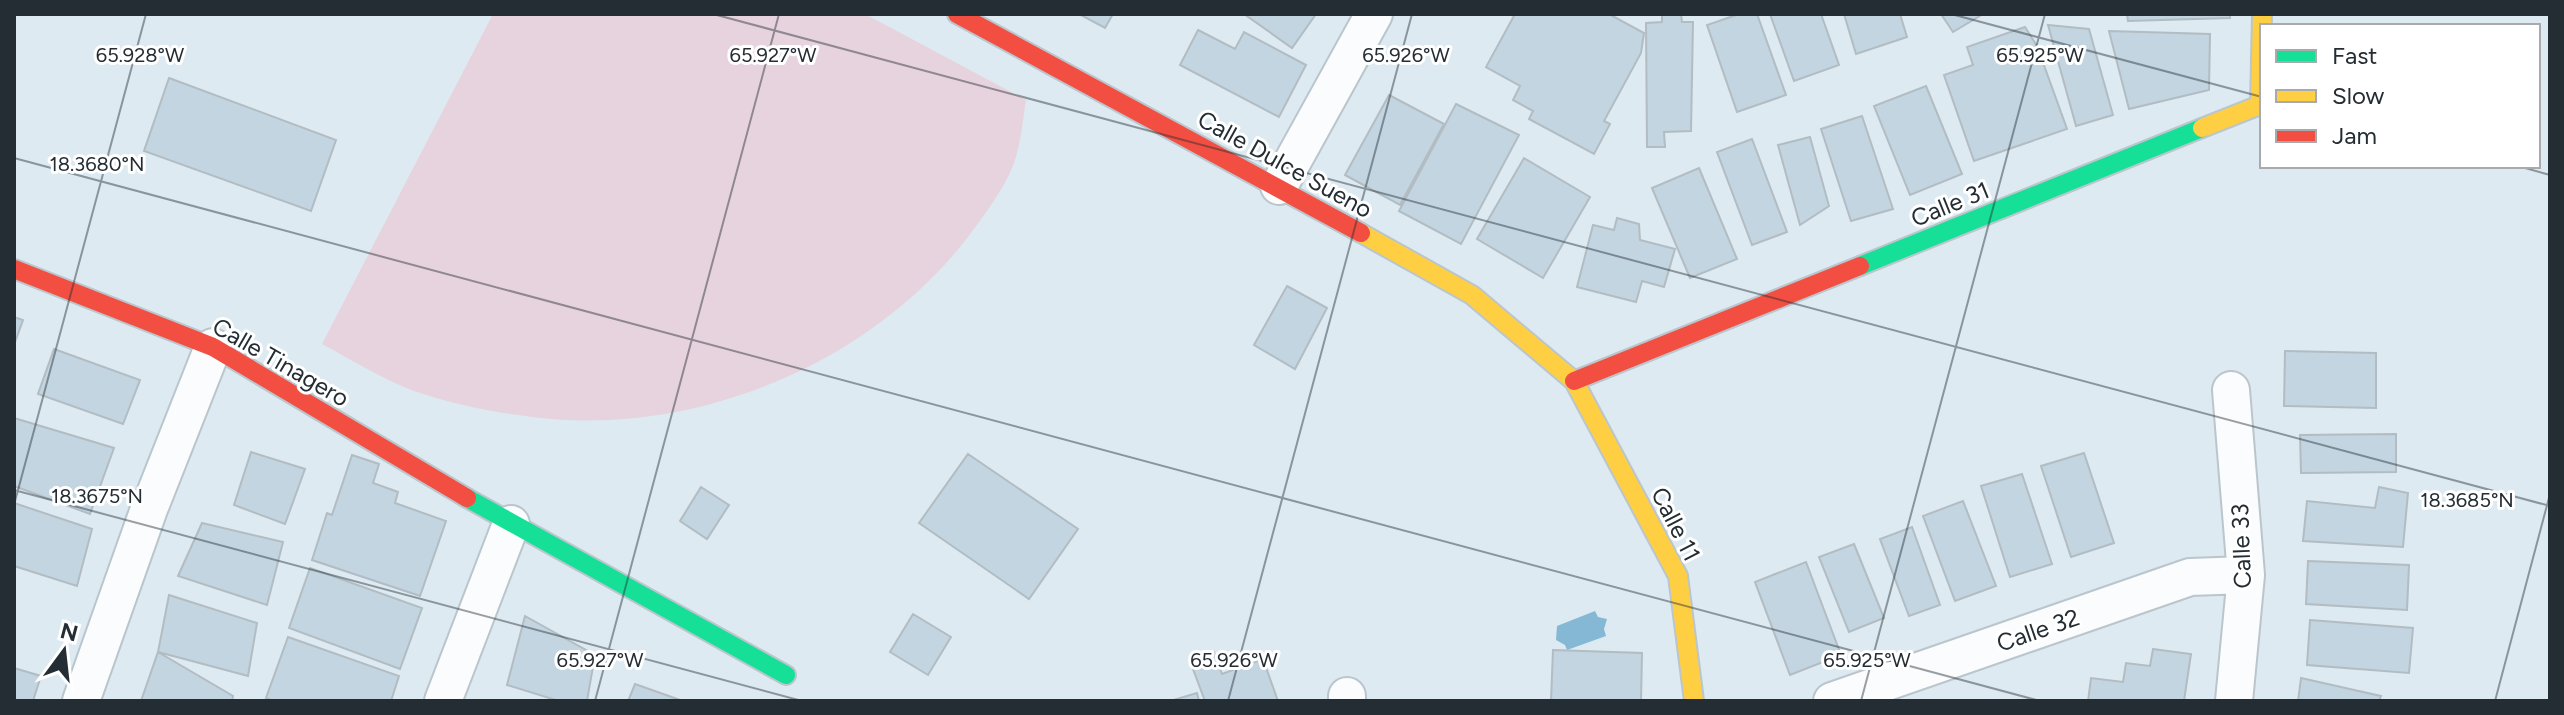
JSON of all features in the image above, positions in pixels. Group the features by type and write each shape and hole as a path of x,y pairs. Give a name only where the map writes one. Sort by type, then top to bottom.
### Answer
{"street":[{"name":"Calle Dulce Sueno","path":"957,14 1279,186 1472,295 1574,381"},
{"path":"1279,186 1374,14"},
{"name":"Calle 31","path":"1574,381 2260,105"},
{"name":"Calle Tinagero","path":"14,269 213,347 511,524 786,675"},
{"path":"81,701 149,509 213,347"},
{"name":"Calle 11","path":"1574,381 1678,576 1694,701"},
{"name":"Calle 33","path":"2231,390 2246,575 2234,701"},
{"path":"443,701 511,524"},
{"name":"Calle 32","path":"1832,701 2190,577 2246,575"}],"shaded area":[{"path":"493,14 865,14 1026,100 1017,153 1006,180 988,210 927,282 881,322 829,356 773,383 715,403 654,416 593,421 517,415 443,400 390,381 322,344"}],"water":[{"path":"1595,611 1598,617 1607,619 1604,629 1606,636 1567,650 1556,640 1557,626"}],"building":[{"path":"1079,14 1113,14 1105,28"},
{"path":"1244,14 1316,14 1292,48"},
{"path":"1515,14 1609,14 1644,33 1641,53 1604,121 1610,124 1594,154 1529,119 1533,111 1513,100 1520,86 1486,67"},
{"path":"1662,14 1681,14 1682,22 1693,22 1691,131 1664,132 1665,147 1647,147 1646,23 1662,22"},
{"path":"1739,14 1757,14 1786,95 1737,112 1707,25"},
{"path":"1770,14 1821,14 1839,65 1794,81"},
{"path":"1844,14 1900,14 1907,37 1856,54"},
{"path":"1941,14 1983,14 1953,32"},
{"path":"2127,14 2230,14 2230,18 2128,21"},
{"path":"2048,25 2089,29 2113,115 2076,126"},
{"path":"2025,27 2037,46 2067,129 1974,161 1944,75 1973,65 1967,47"},
{"path":"1198,30 1235,49 1244,32 1306,65 1279,117 1180,65"},
{"path":"2109,31 2210,34 2209,90 2129,109"},
{"path":"169,78 336,140 311,211 144,151"},
{"path":"1926,86 1962,174 1910,195 1874,106"},
{"path":"1389,95 1444,124 1400,205 1345,175"},
{"path":"1456,104 1519,135 1461,244 1399,211"},
{"path":"1862,116 1893,209 1851,221 1821,129"},
{"path":"1810,137 1829,206 1800,225 1778,145"},
{"path":"1752,139 1787,232 1752,245 1717,152"},
{"path":"1524,158 1590,197 1543,278 1477,239"},
{"path":"1699,168 1737,259 1690,278 1652,188"},
{"path":"1617,218 1639,224 1640,240 1675,249 1664,287 1642,281 1636,302 1577,287 1593,225 1614,230"},
{"path":"1287,286 1327,308 1295,369 1254,345"},
{"path":"14,317 23,320 14,345"},
{"path":"54,349 140,380 123,424 38,394"},
{"path":"2285,351 2376,353 2376,408 2284,406"},
{"path":"14,418 114,448 90,514 14,486"},
{"path":"2396,434 2396,472 2301,473 2300,435"},
{"path":"251,452 305,469 285,524 234,505"},
{"path":"2084,453 2114,543 2071,557 2041,466"},
{"path":"968,454 1078,529 1029,599 919,523"},
{"path":"352,455 379,464 373,483 398,492 395,503 446,521 420,596 312,560 327,513 332,515"},
{"path":"2022,474 2052,564 2010,577 1981,486"},
{"path":"701,487 729,505 707,539 680,521"},
{"path":"2379,487 2408,493 2403,547 2303,541 2307,501 2375,508"},
{"path":"1963,501 1996,586 1955,601 1923,516"},
{"path":"14,503 92,529 77,586 14,566"},
{"path":"202,523 283,542 267,605 178,576"},
{"path":"1912,527 1940,605 1909,616 1880,539"},
{"path":"1854,544 1884,618 1849,632 1819,557"},
{"path":"2308,561 2409,565 2407,610 2306,604"},
{"path":"1806,562 1841,655 1790,675 1755,582"},
{"path":"310,568 422,608 400,669 289,628"},
{"path":"169,595 257,623 248,676 158,652"},
{"path":"913,614 951,637 928,675 890,652"},
{"path":"525,616 595,655 587,701 559,701 507,685"},
{"path":"2310,620 2413,628 2409,673 2307,665"},
{"path":"288,637 399,676 391,701 273,701 266,698"},
{"path":"2153,649 2191,654 2184,701 2088,701 2091,678 2123,682 2126,663 2150,666"},
{"path":"1553,650 1642,653 1641,701 1551,701"},
{"path":"158,652 233,696 232,701 141,701"},
{"path":"1214,652 1222,674 1263,659 1278,701 1205,701 1190,661"},
{"path":"14,668 41,676 33,701 14,701"},
{"path":"2301,678 2381,696 2379,701 2298,701"},
{"path":"635,684 683,701 628,701"},
{"path":"1197,693 1199,701 1170,701"}],"traffic: fast":[{"path":"1860,266 2202,128"},
{"path":"467,498 786,675"}],"traffic: slow":[{"path":"2262,14 2262,24"},
{"path":"2202,128 2260,105"},
{"path":"1361,233 1472,295 1574,381 1678,576 1694,701"}],"traffic: jam":[{"path":"957,14 1361,233"},
{"path":"1574,381 1860,266"},
{"path":"14,269 213,347 467,498"}]}
